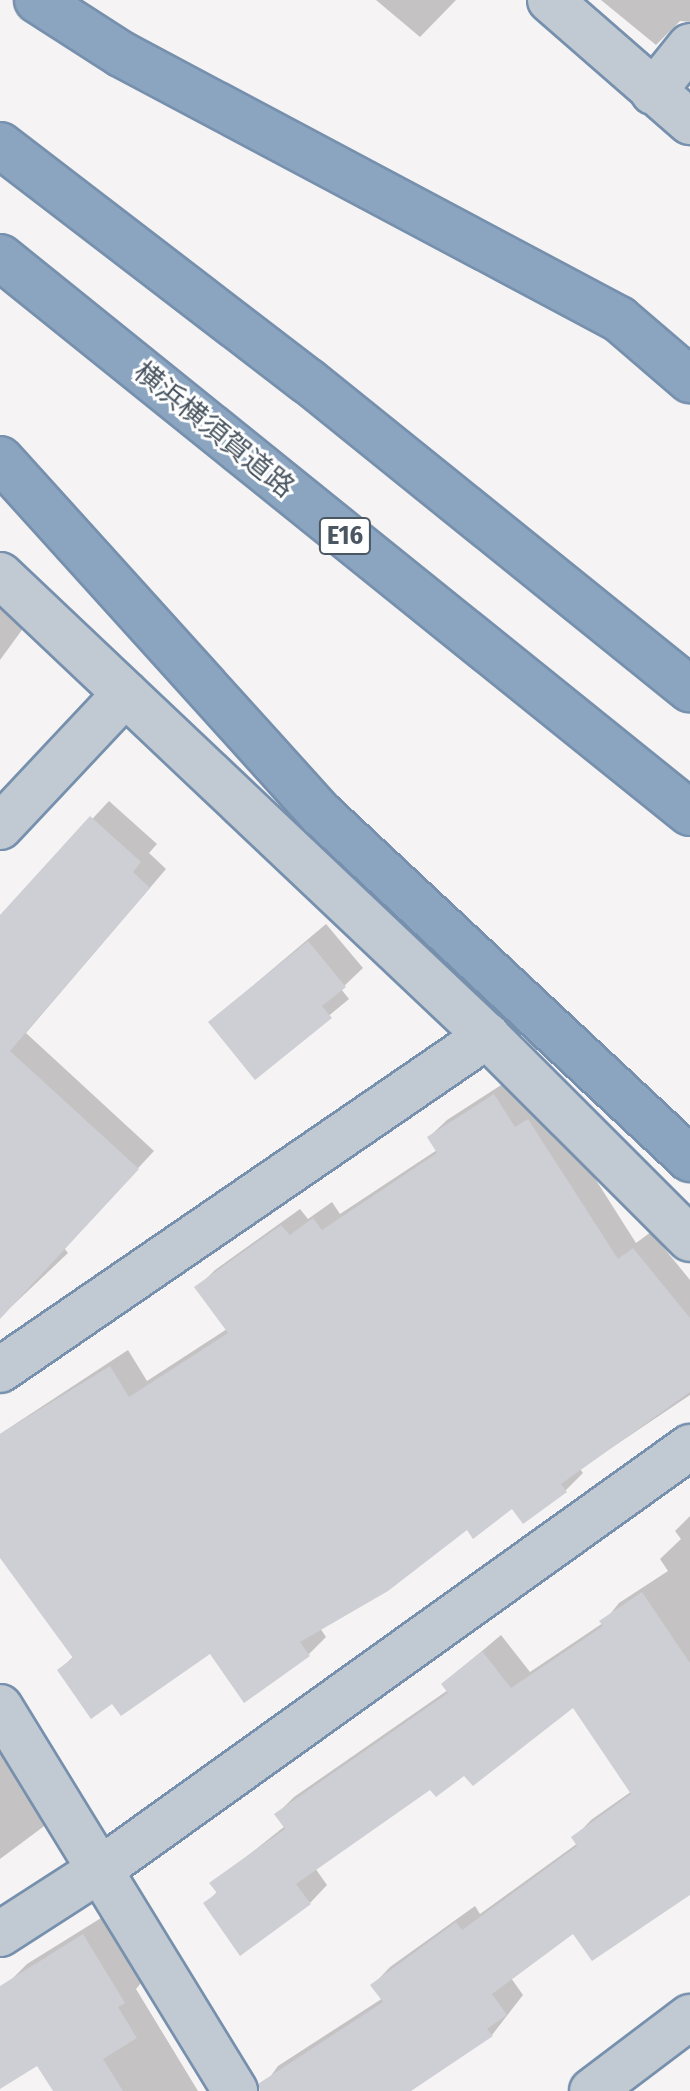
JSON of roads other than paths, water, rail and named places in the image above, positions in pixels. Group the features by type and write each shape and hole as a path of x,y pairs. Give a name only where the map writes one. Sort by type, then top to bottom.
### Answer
{"highway":[{"path":"37,0 121,54 619,319 690,380"},
{"path":"0,145 308,381 690,689"},
{"name":"横浜横須賀道路","path":"0,257 690,813"},
{"path":"0,459 322,815 690,1159"}],"street":[{"path":"550,0 690,122"},
{"path":"653,92 690,46"},
{"path":"0,575 487,1036 690,1239"},
{"path":"0,827 125,694"},
{"path":"0,1370 487,1036"},
{"path":"0,1934 101,1869 690,1447"},
{"path":"0,1707 235,2091"},
{"path":"592,2091 690,2017"}]}
